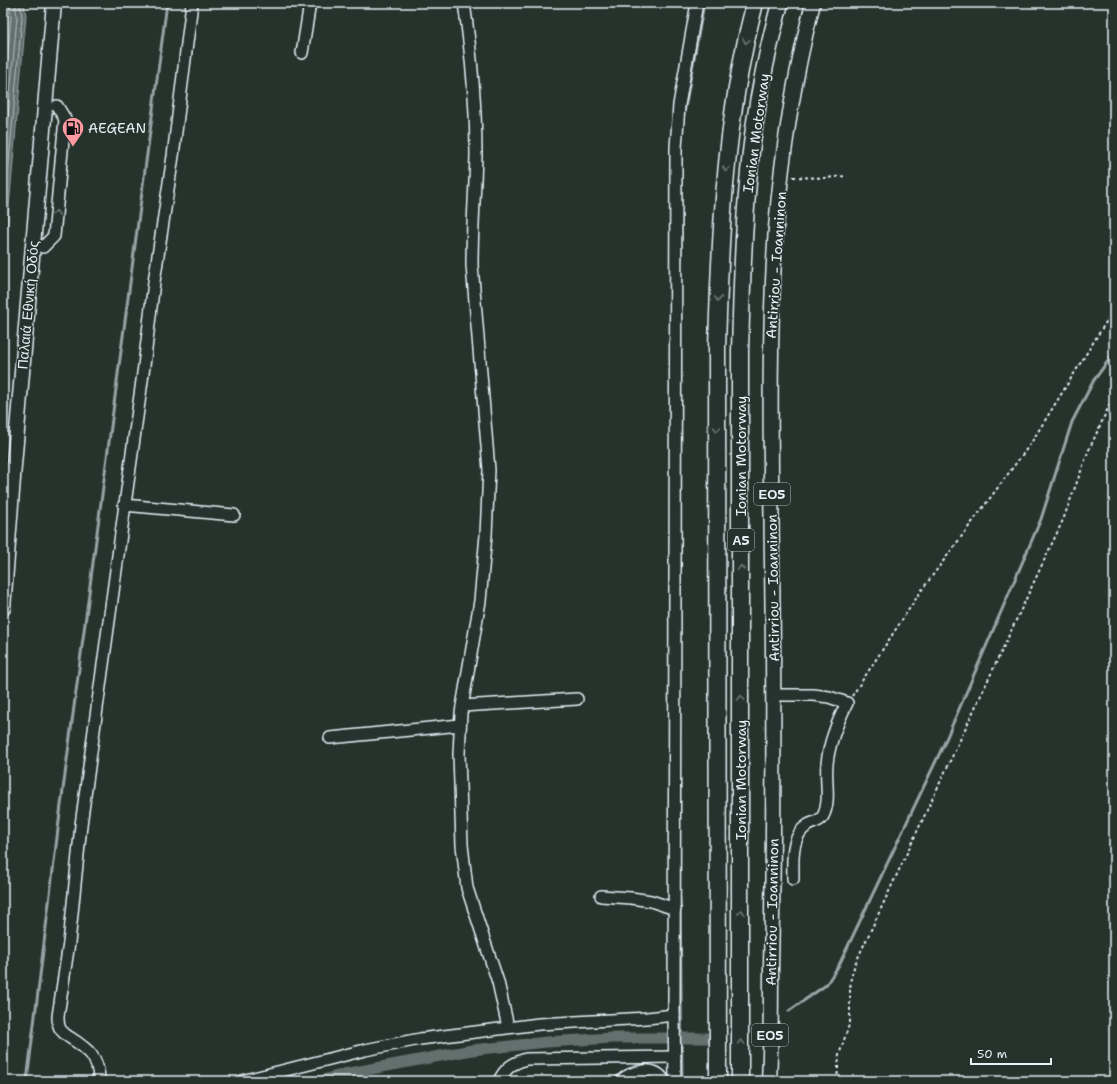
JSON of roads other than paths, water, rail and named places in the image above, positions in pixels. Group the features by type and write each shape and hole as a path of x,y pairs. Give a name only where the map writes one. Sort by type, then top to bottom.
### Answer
{"highway":[{"name":"Ionian Motorway","path":"718,1081 718,290 721,227 732,121 741,67 755,3"},
{"name":"Ionian Motorway","path":"740,1081 740,351 744,237 754,128 764,73 780,3"}],"main road":[{"name":"Παλαιά Εθνική Οδός","path":"3,608 54,3"},
{"name":"Antirriou - Ioanninon","path":"770,1081 774,854 771,346 776,228 782,176 792,96 812,3"}],"street":[{"path":"99,1081 96,1061 90,1052 83,1046 62,1032 58,1026 58,1016 69,943 83,809 154,282 173,156 192,3"},
{"path":"302,53 310,3"},
{"path":"464,3 469,46 476,146 472,264 489,470 486,535 480,601 460,726 460,784 463,863 470,899 498,982 508,1028"},
{"path":"675,1081 676,148 679,105 697,3"},
{"path":"43,248 54,236 65,119 57,106"},
{"path":"124,505 234,515"},
{"path":"774,694 813,695 828,697 847,703 830,744 826,778 826,807 822,817 816,822 808,825 800,832 795,843 793,855 793,879"},
{"path":"462,706 577,699"},
{"path":"330,738 460,726"},
{"path":"601,896 651,901 675,909"},
{"path":"242,1081 373,1048 420,1039 553,1023 647,1018 674,1015"},
{"path":"499,1081 502,1073 508,1067 516,1062 526,1059 675,1057"},
{"path":"621,1081 627,1075 650,1070 658,1073 664,1081"}],"water":[{"path":"3,3 24,3 26,16 3,274"}],"waterway":[{"path":"27,1081 61,805 167,3"},
{"path":"683,119 704,3"},
{"path":"681,219 681,259"},
{"path":"789,1011 826,985 839,965 944,744 1041,519 1072,422 1094,380 1114,353"},
{"path":"680,899 682,1081"},
{"path":"320,1081 344,1074 472,1050 547,1042 612,1038 669,1038"},
{"path":"678,1038 708,1038"},
{"path":"67,1081 77,1081"}],"place":[{"name":"AEGEAN","path":"73,148"}]}
